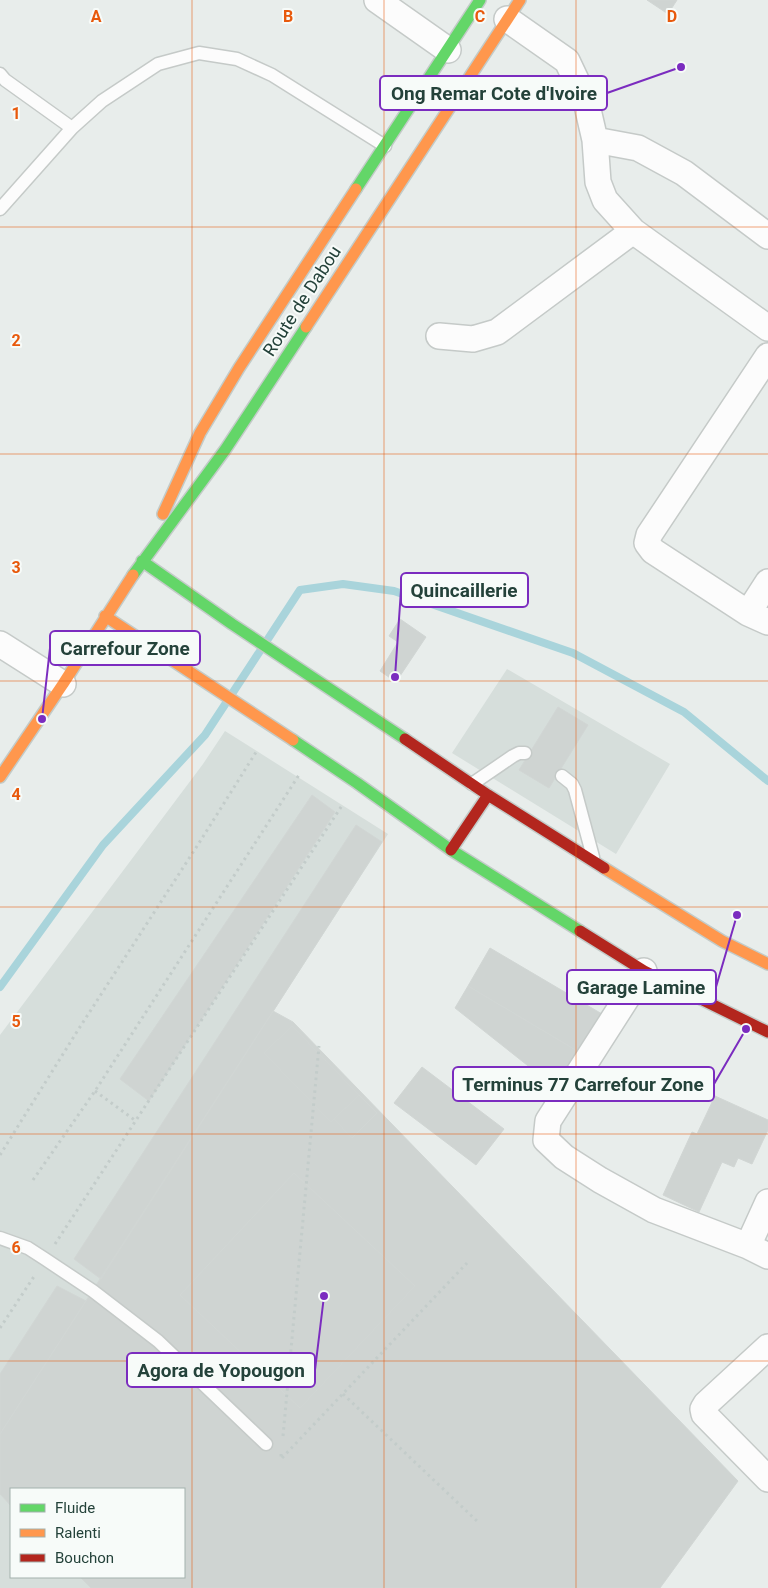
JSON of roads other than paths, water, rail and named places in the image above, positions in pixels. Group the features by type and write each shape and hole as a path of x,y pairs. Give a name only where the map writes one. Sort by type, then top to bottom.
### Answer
{"main road":[{"path":"480,0 239,368 200,433 142,561 488,795 722,941 768,964"},
{"name":"Route de Dabou","path":"0,777 63,684 142,561 225,450 514,10"},
{"path":"105,616 357,783 451,850 644,971 768,1032"},
{"path":"451,850 488,795"}],"street":[{"path":"377,0 448,50"},
{"path":"514,10 567,61 586,101 595,140 598,182 605,200 633,231 768,328"},
{"path":"595,140 638,148 684,173 768,236"},
{"path":"439,336 473,339 497,332 633,231"},
{"path":"768,356 649,535 647,543 653,551 758,617 768,582"},
{"path":"0,644 63,684"},
{"path":"644,971 548,1120 546,1140 571,1161 600,1180 654,1210 758,1251 768,1202"},
{"path":"768,1347 706,1404 703,1409 704,1414 768,1479"}],"lane":[{"path":"0,209 72,128 102,102 158,64 198,53 237,59 272,74 385,146"},
{"path":"0,74 5,80 72,128"},
{"path":"472,784 513,756 519,753 525,754"},
{"path":"562,776 572,784 575,790 594,861"},
{"path":"0,1238 28,1248 45,1259 93,1291 158,1341 266,1444"}],"waterway":[{"path":"0,987 103,845 205,735 300,590 343,584 394,591 573,653 684,712 768,781"}],"place":[{"name":"Ong Remar Cote d'Ivoire","path":"681,67"},
{"name":"Quincaillerie","path":"395,677"},
{"name":"Carrefour Zone","path":"42,719"},
{"name":"Garage Lamine","path":"737,915"},
{"name":"Terminus 77 Carrefour Zone","path":"746,1029"},
{"name":"Agora de Yopougon","path":"324,1296"}]}
